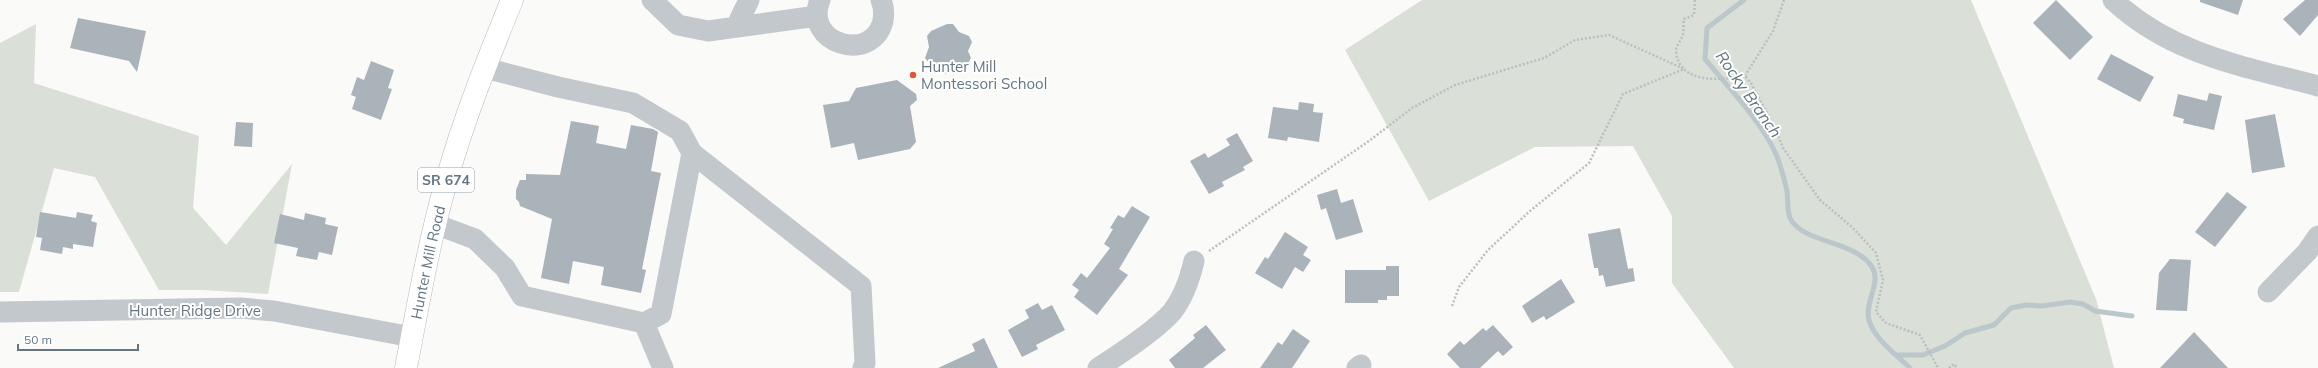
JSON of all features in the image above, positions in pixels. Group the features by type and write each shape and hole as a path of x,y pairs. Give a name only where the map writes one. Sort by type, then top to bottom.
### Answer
{"main road":[{"name":"Hunter Mill Road","path":"406,368 435,224 464,125 512,0"}],"street":[{"path":"652,0 678,25 708,31 736,27 819,8 820,27 826,36 840,44 857,46 867,42 876,35 882,25 884,15 881,0"},
{"path":"736,27 749,0"},
{"path":"2113,0 2151,31 2178,45 2206,56 2318,86"},
{"path":"485,68 558,87 633,103 680,131 692,153 861,286 865,358 863,368"},
{"path":"435,224 475,239 505,268 522,296 644,323 661,314 692,153"},
{"path":"2268,292 2307,252 2318,236"},
{"path":"1098,368 1126,351 1172,312 1191,276 1194,261"},
{"name":"Hunter Ridge Drive","path":"0,312 241,308 274,311 412,337"},
{"path":"644,323 663,368"}],"path":[{"path":"1684,69 1678,60 1676,49 1683,34 1684,19 1694,15 1695,0"},
{"path":"1194,261 1369,141 1412,108 1455,85 1544,58 1575,40 1608,35 1701,78 1716,80 1744,76 1773,31 1784,0"},
{"path":"1452,306 1458,287 1488,250 1530,211 1589,163 1623,94 1684,69"},
{"path":"1744,76 1751,83 1776,130 1782,148 1820,200 1853,228 1876,253 1883,280 1876,312 1886,323 1920,335 1938,368"},
{"path":"1949,368 1954,364 1957,368"}],"shaded area":[{"path":"1422,0 1971,0 2096,299 2114,368 1734,368 1672,283 1672,216 1633,146 1535,147 1429,201 1345,50"},
{"path":"36,24 34,83 199,136 193,208 226,245 292,164 268,294 203,290 159,290 95,177 54,168 19,292 0,292 0,43"}],"building":[{"path":"2056,0 2093,37 2070,60 2033,23"},
{"path":"2200,0 2243,0 2238,15 2200,2"},
{"path":"2305,0 2318,0 2318,15 2300,36 2283,19"},
{"path":"78,18 146,31 137,72 129,61 70,48"},
{"path":"947,24 953,24 959,32 969,36 972,42 968,51 971,58 967,65 956,67 949,74 942,73 937,66 929,63 925,58 929,47 927,36 931,31"},
{"path":"2111,54 2154,77 2140,102 2097,79"},
{"path":"371,61 394,70 388,88 392,89 381,120 352,109 356,97 351,95 357,77 364,80"},
{"path":"897,80 916,94 917,100 910,106 916,142 910,149 858,160 854,143 831,148 823,105 849,101 856,88"},
{"path":"2209,93 2222,96 2214,130 2183,123 2184,119 2173,116 2178,94 2207,101"},
{"path":"1299,102 1314,104 1313,112 1323,113 1319,142 1288,137 1287,141 1268,138 1273,107 1298,110"},
{"path":"2275,114 2285,167 2252,173 2245,120"},
{"path":"571,121 599,126 596,143 626,149 631,125 653,129 658,132 651,171 661,173 642,269 646,270 641,293 601,285 604,267 573,261 569,284 541,278 552,219 520,206 516,199 516,190 520,180 526,180 526,174 560,175"},
{"path":"236,122 253,123 252,147 234,146"},
{"path":"1237,133 1253,161 1243,167 1245,170 1222,182 1224,186 1209,194 1190,161 1205,153 1208,158 1230,145 1226,139"},
{"path":"1337,189 1341,203 1353,199 1363,232 1336,240 1326,208 1321,210 1317,195"},
{"path":"2227,192 2247,207 2215,247 2195,232"},
{"path":"1132,206 1150,217 1119,269 1128,275 1097,315 1074,297 1079,290 1072,285 1081,273 1087,278 1110,248 1104,244 1113,229 1110,228 1118,215 1124,218"},
{"path":"40,212 76,218 77,212 93,215 91,221 97,223 93,247 73,244 73,249 63,247 62,254 40,250 42,238 36,237"},
{"path":"305,213 326,218 325,224 338,227 332,255 319,252 317,260 296,256 298,248 274,243 280,214 304,220"},
{"path":"1620,228 1628,269 1633,268 1635,281 1606,287 1603,275 1599,276 1598,268 1594,268 1588,234"},
{"path":"1285,232 1308,247 1303,255 1311,260 1303,272 1295,267 1282,289 1255,273 1265,257 1268,259"},
{"path":"2170,259 2191,260 2187,311 2156,310 2159,273"},
{"path":"1386,266 1399,266 1399,296 1387,296 1387,300 1378,300 1378,303 1345,303 1345,270 1386,270"},
{"path":"1561,279 1575,302 1546,320 1544,316 1532,323 1522,306"},
{"path":"1038,303 1042,310 1052,305 1065,330 1036,345 1038,349 1022,357 1008,330 1029,318 1025,310"},
{"path":"1206,325 1226,350 1203,368 1175,368 1169,360 1195,338 1193,335"},
{"path":"1493,325 1513,347 1503,356 1498,351 1480,368 1460,368 1447,354 1460,341 1464,345 1483,328 1486,331"},
{"path":"1293,329 1310,341 1292,368 1260,368 1278,342 1282,345"},
{"path":"2194,332 2228,368 2160,368"},
{"path":"984,338 998,368 938,368 975,351 972,344"}],"waterway":[{"name":"Rocky Branch","path":"1744,0 1707,28 1705,59 1757,122 1774,149 1787,191 1790,218 1806,233 1854,252 1864,258 1872,267 1875,273 1875,279 1868,313 1869,320 1880,340 1910,368"},
{"path":"1897,355 1923,355 1945,346 1965,333 1994,325 2011,308 2026,305 2042,306 2070,302 2083,304 2095,311 2132,316"}],"place":[{"name":"Hunter Mill Montessori School","path":"913,75"}]}
